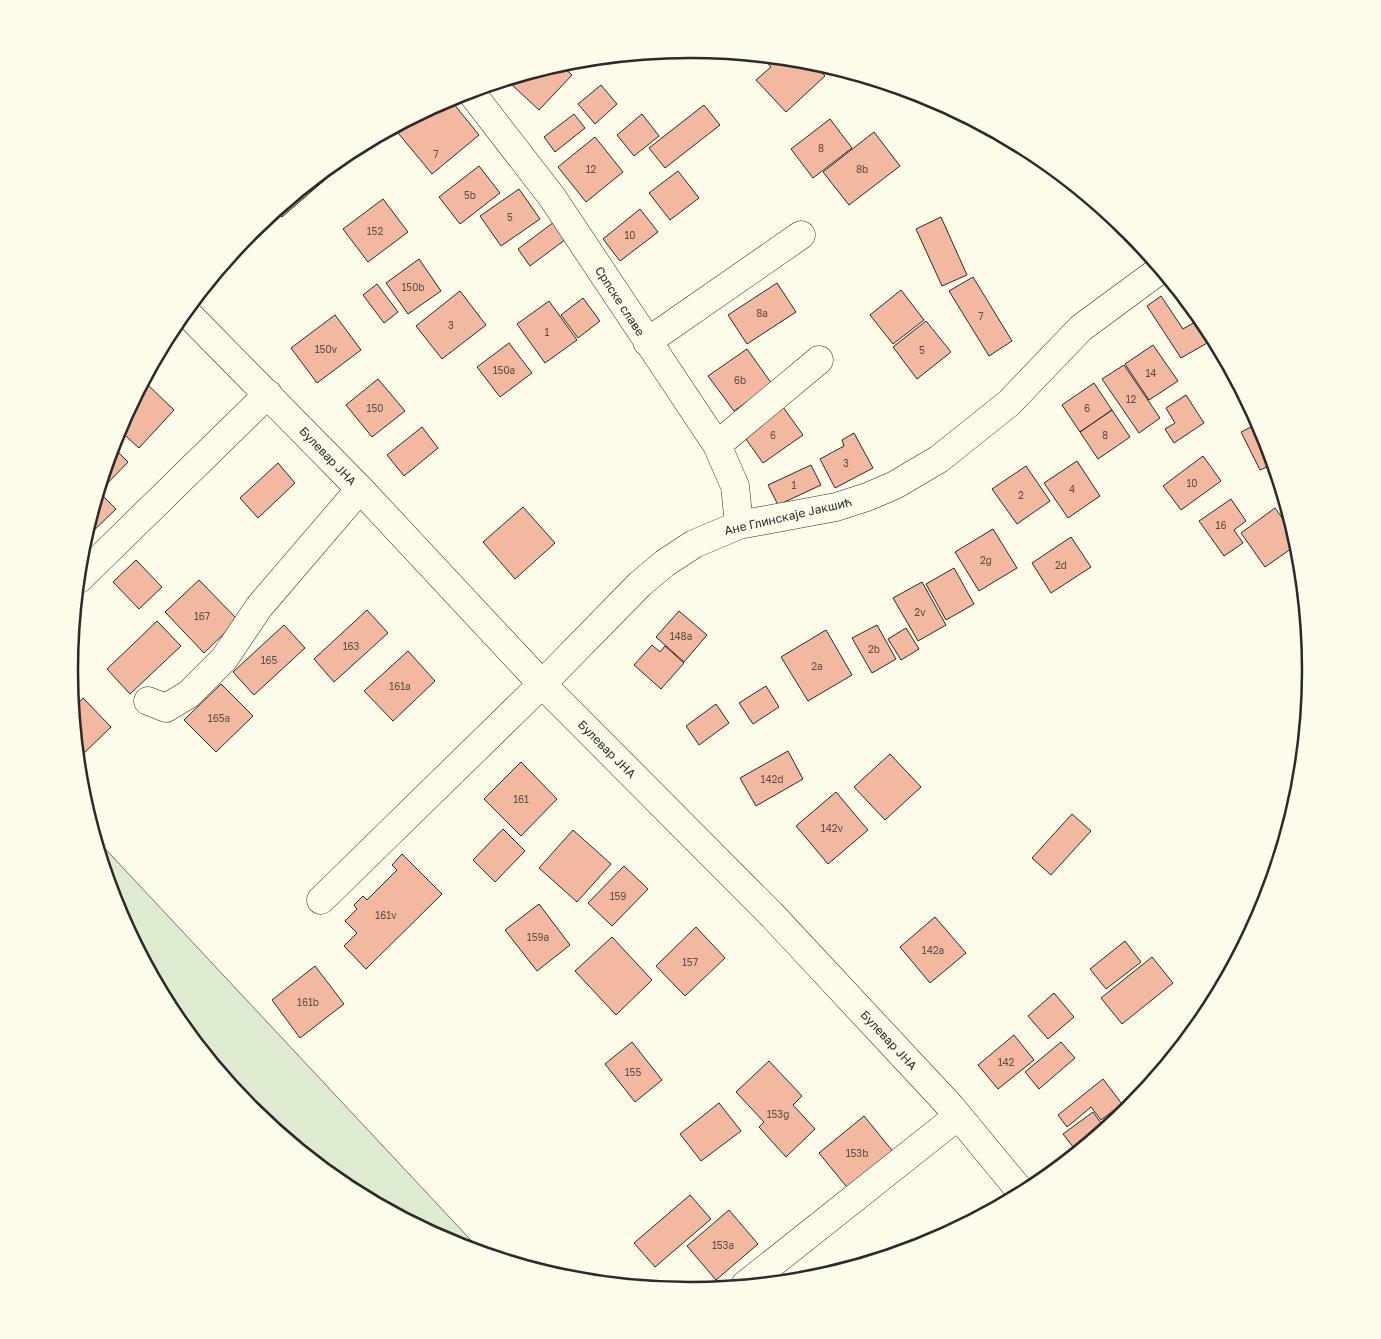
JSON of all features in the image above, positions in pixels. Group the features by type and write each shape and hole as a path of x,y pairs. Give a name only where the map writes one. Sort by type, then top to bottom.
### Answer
{"street":[{"name":"Српске славе","path":"475,97 552,198 717,445 735,486 739,525"},
{"path":"647,342 801,236"},
{"name":"Ане Глинскаје Јакшић","path":"321,900 542,684 651,574 694,544 739,525 836,508 895,484 939,459 1009,402 1081,328 1108,306 1156,272"},
{"name":"Булевар ЈНА","path":"190,317 360,489 542,684 770,914 958,1116 1017,1187"},
{"path":"717,445 819,360"},
{"path":"87,571 268,394"},
{"path":"148,702 166,708 189,694 224,659 259,607 360,489"},
{"path":"754,1278 958,1116"}],"green space":[{"path":"106,849 471,1241 384,1200 350,1178 287,1130 230,1073 182,1010 160,975 125,904"}],"building":[{"path":"767,63 810,69 821,71 825,76 786,112 756,80 771,67"},
{"path":"567,70 572,75 539,110 512,84"},
{"path":"601,85 617,104 595,124 578,104"},
{"path":"454,105 479,135 432,174 398,132"},
{"path":"704,105 720,125 665,168 649,148"},
{"path":"574,114 585,128 555,152 544,137"},
{"path":"642,114 659,136 634,156 617,135"},
{"path":"830,119 852,148 813,178 791,149"},
{"path":"874,132 900,166 849,205 823,172"},
{"path":"595,137 623,172 586,202 558,167"},
{"path":"479,166 500,193 460,224 439,197"},
{"path":"678,171 699,198 670,220 649,193"},
{"path":"331,175 282,217 281,215 287,209"},
{"path":"519,189 540,219 501,246 480,216"},
{"path":"383,199 408,232 368,262 343,229"},
{"path":"640,209 658,232 620,261 603,239"},
{"path":"941,217 967,275 942,286 916,229"},
{"path":"554,222 566,239 530,266 518,249"},
{"path":"419,259 441,291 408,314 386,283"},
{"path":"973,277 1012,341 989,356 949,291"},
{"path":"777,283 796,312 747,344 728,315"},
{"path":"377,284 398,312 384,323 363,295"},
{"path":"901,290 924,320 893,344 870,315"},
{"path":"460,291 486,325 442,359 416,326"},
{"path":"1161,296 1183,329 1194,322 1208,343 1181,358 1147,306"},
{"path":"583,298 600,321 578,338 561,315"},
{"path":"549,301 577,340 545,363 517,324"},
{"path":"335,315 361,350 317,383 291,348"},
{"path":"926,321 951,352 917,379 893,347"},
{"path":"509,343 532,373 500,397 477,367"},
{"path":"1153,345 1178,381 1149,400 1125,364"},
{"path":"747,349 772,384 734,411 708,376"},
{"path":"1124,365 1160,418 1139,433 1102,379"},
{"path":"378,379 405,411 372,437 346,405"},
{"path":"1094,383 1112,410 1080,432 1062,405"},
{"path":"149,386 174,410 139,448 125,435"},
{"path":"1186,395 1204,423 1174,443 1165,429 1175,423 1166,408"},
{"path":"783,407 803,435 763,463 743,435"},
{"path":"1112,410 1130,437 1098,459 1080,432"},
{"path":"422,427 438,448 404,476 387,455"},
{"path":"1252,427 1268,467 1260,470 1241,432"},
{"path":"854,433 873,468 835,488 820,459 844,446 842,440"},
{"path":"119,453 128,462 108,483"},
{"path":"1203,456 1221,481 1181,510 1163,486"},
{"path":"1077,461 1100,496 1068,518 1044,483"},
{"path":"278,463 295,483 258,518 240,498"},
{"path":"811,465 821,485 778,505 768,485"},
{"path":"1026,466 1050,501 1017,524 992,489"},
{"path":"104,497 116,509 95,530"},
{"path":"1231,499 1246,521 1234,530 1243,543 1224,556 1199,521"},
{"path":"523,507 555,543 515,579 483,542"},
{"path":"1275,508 1284,521 1291,549 1265,567 1241,533"},
{"path":"993,529 1017,568 979,591 955,552"},
{"path":"1071,537 1091,567 1051,593 1032,563"},
{"path":"136,560 162,587 139,609 113,582"},
{"path":"954,568 974,604 946,620 926,584"},
{"path":"199,580 238,620 204,653 165,612"},
{"path":"922,582 946,625 918,641 893,598"},
{"path":"367,610 388,633 334,682 314,659"},
{"path":"679,611 707,635 684,662 656,637"},
{"path":"157,621 181,646 130,694 107,669"},
{"path":"284,625 305,648 254,695 233,672"},
{"path":"877,625 896,659 872,673 852,638"},
{"path":"906,628 919,649 901,660 888,639"},
{"path":"826,630 852,675 808,701 781,657"},
{"path":"652,645 660,652 665,646 684,663 661,689 634,665"},
{"path":"408,651 435,681 393,721 364,691"},
{"path":"221,684 253,716 216,752 184,720"},
{"path":"766,686 779,707 753,724 739,703"},
{"path":"83,698 111,727 85,753 80,710 80,702"},
{"path":"716,704 729,723 699,745 686,726"},
{"path":"788,751 803,779 756,806 740,778"},
{"path":"890,754 921,787 885,820 854,787"},
{"path":"521,762 557,799 521,836 484,799"},
{"path":"836,792 868,830 828,864 796,826"},
{"path":"1072,814 1091,831 1051,875 1032,858"},
{"path":"503,829 525,851 495,882 473,860"},
{"path":"573,830 611,864 577,902 539,868"},
{"path":"402,854 442,894 366,969 344,946 357,933 345,921 357,909 354,905 363,896 367,900 397,870 392,865"},
{"path":"624,866 648,889 612,926 588,903"},
{"path":"539,904 570,945 537,971 505,930"},
{"path":"935,917 966,953 930,983 900,947"},
{"path":"696,927 725,958 685,996 656,966"},
{"path":"612,937 652,980 616,1015 575,971"},
{"path":"1125,941 1141,962 1106,989 1090,969"},
{"path":"1152,957 1173,983 1122,1024 1101,998"},
{"path":"315,966 344,1004 300,1038 272,1000"},
{"path":"1054,993 1074,1017 1048,1039 1028,1016"},
{"path":"1014,1035 1034,1060 998,1089 978,1065"},
{"path":"632,1042 662,1080 635,1102 605,1064"},
{"path":"1061,1042 1075,1058 1039,1089 1025,1072"},
{"path":"769,1061 802,1096 793,1105 815,1129 786,1157 759,1127 764,1122 736,1092"},
{"path":"1103,1079 1122,1103 1101,1120 1091,1107 1067,1127 1058,1115"},
{"path":"719,1103 741,1131 701,1161 680,1134"},
{"path":"1093,1112 1102,1122 1073,1147 1063,1134"},
{"path":"864,1116 895,1154 850,1191 819,1153"},
{"path":"690,1195 711,1219 655,1267 634,1243"},
{"path":"729,1210 758,1244 716,1280 687,1246"}]}
